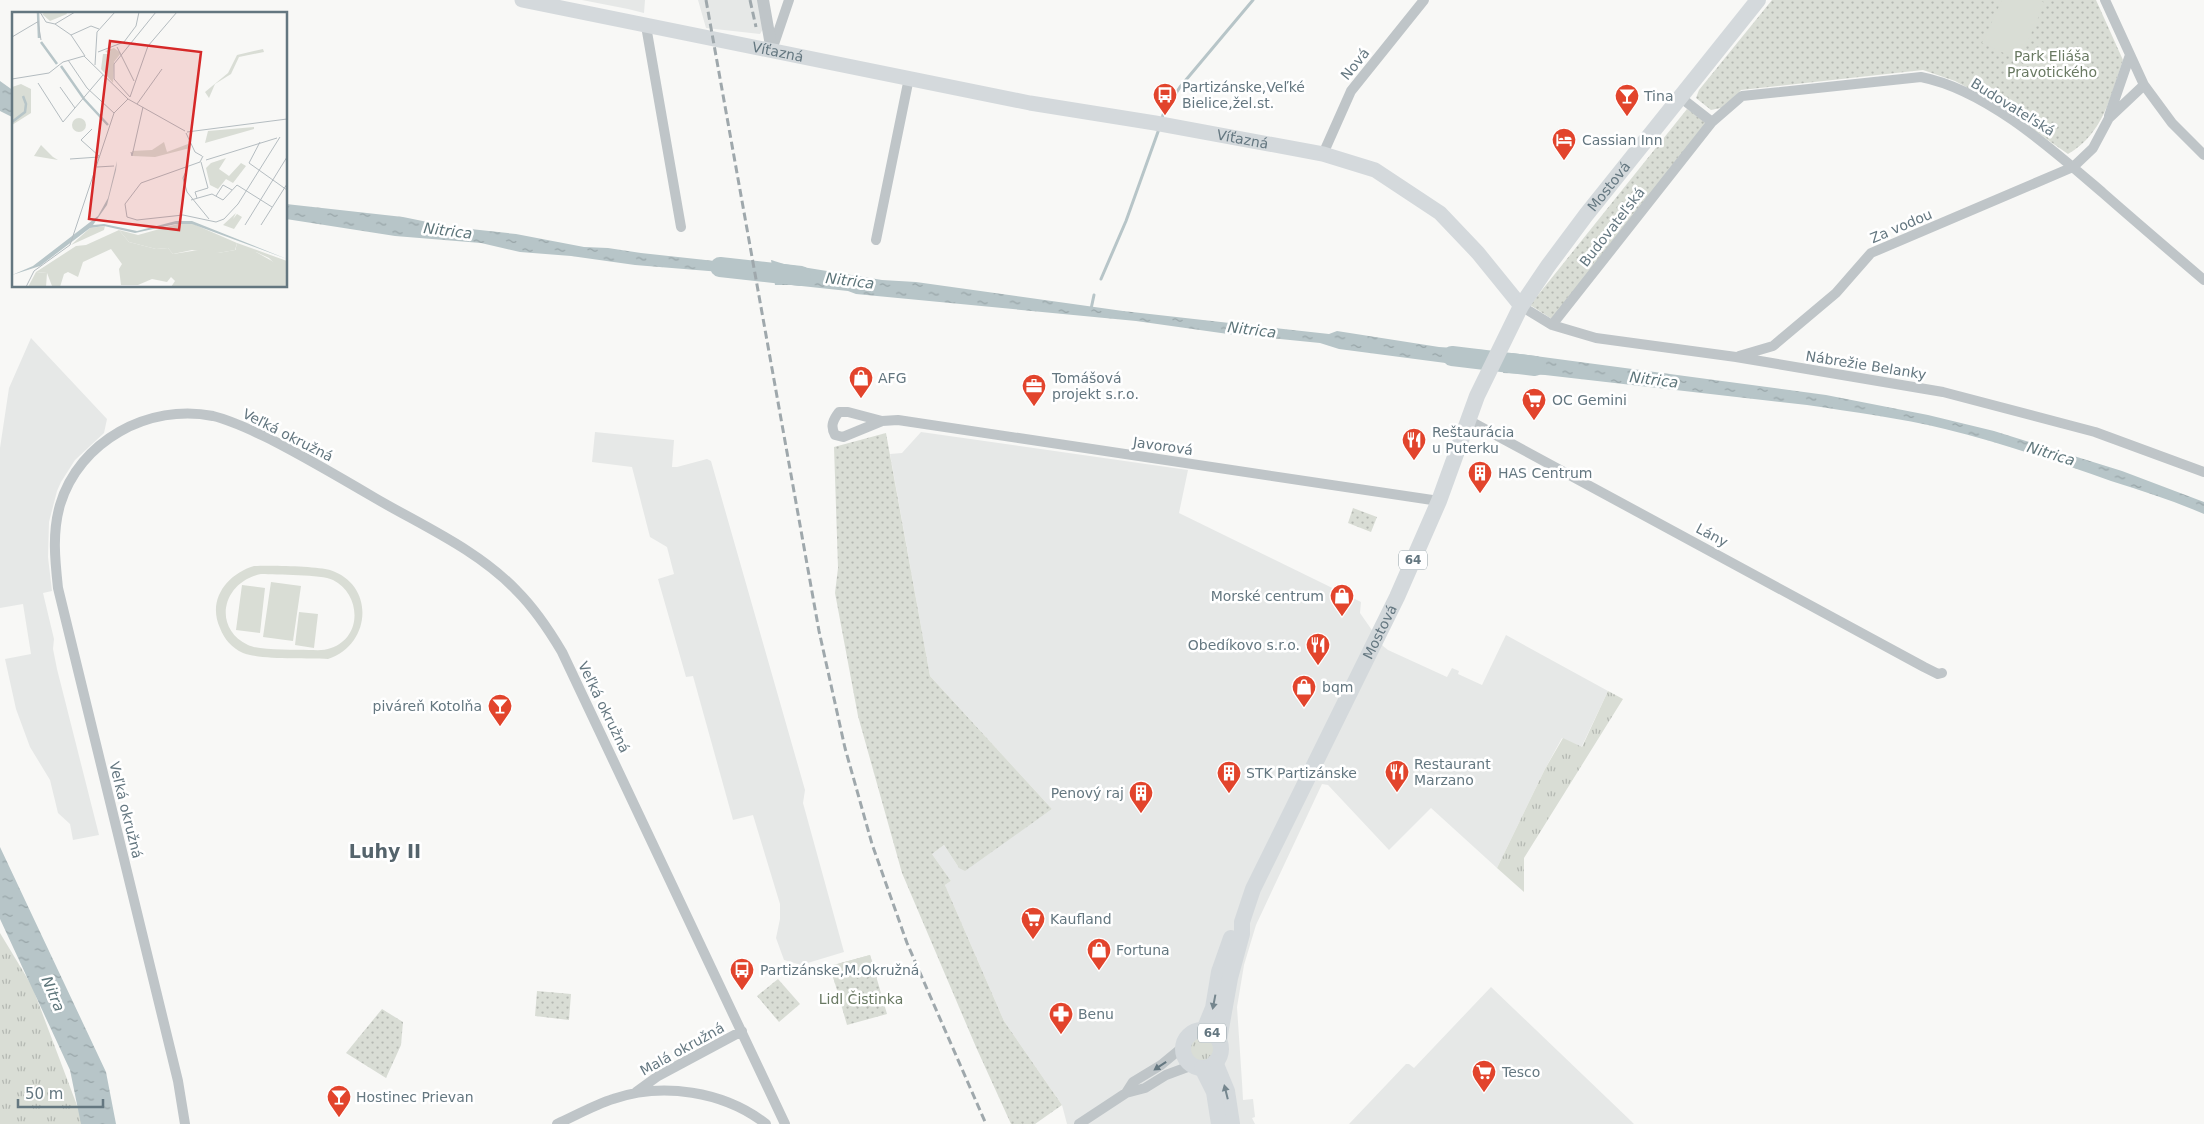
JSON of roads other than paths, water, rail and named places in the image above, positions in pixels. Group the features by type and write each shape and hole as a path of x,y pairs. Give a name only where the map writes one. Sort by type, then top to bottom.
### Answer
{"main road":[{"name":"Víťazná","path":"522,0 1030,103 1160,123 1323,154 1375,170 1440,213 1522,306"},
{"name":"Mostová","path":"1219,1040 1230,978 1242,934 1242,922 1253,889 1397,597 1439,501 1481,386 1506,335 1522,306 1581,221 1758,0"},
{"name":"Mostová","path":"1204,1030 1213,1008 1219,972 1234,931 1242,922"},
{"name":"64","path":"1203,1065 1221,1051 1219,1040 1213,1034 1204,1030 1191,1034 1184,1046 1186,1057 1203,1065 1227,1091 1232,1124"},
{"name":"64","path":"1203,1065 1214,1092 1219,1124"}],"street":[{"path":"763,0 772,51"},
{"path":"772,51 789,0"},
{"name":"Nová","path":"1323,154 1351,91 1424,0"},
{"path":"2106,0 2144,86 2172,123 2204,155"},
{"path":"646,26 681,228"},
{"path":"2073,167 2092,148 2109,118 2130,56"},
{"name":"Budovateľská","path":"1552,325 1712,122 1742,96 1921,77 1942,81 1989,105 2054,150 2204,280"},
{"path":"876,240 909,78"},
{"path":"2109,118 2144,86"},
{"path":"1680,97 1712,122"},
{"name":"Za vodou","path":"1736,357 1773,346 1836,293 1871,253 2073,167"},
{"name":"Nábrežie Belanky","path":"1522,306 1552,325 1596,338 1736,357 1943,392 2095,432 2204,472"},
{"name":"Veľká okružná","path":"185,1124 178,1080 58,588 54,550 57,519 61,503 83,460 114,434 135,423 178,414 212,416 240,424 332,472 428,528 469,553 517,590 546,625 562,652 742,1031 784,1124"},
{"name":"Javorová","path":"882,421 898,420 1439,501"},
{"name":"Lány","path":"1468,420 1924,667 1938,674 1942,673"},
{"name":"Malá okružná","path":"635,1093 658,1076 742,1031"},
{"path":"1126,1093 1133,1082 1161,1065 1184,1046"},
{"path":"1079,1124 1126,1093 1145,1088 1166,1075 1203,1065"},
{"name":"Malá okružná","path":"557,1124 612,1099 635,1093 668,1090 691,1092 711,1097 736,1107 766,1124"}],"water":[{"path":"0,81 12,90 12,117 0,111"},
{"path":"288,204 403,217 452,227 516,234 584,247 746,263 749,276 520,252 481,243 395,236 288,219"},
{"path":"771,260 784,264 882,280 916,282 1123,311 1329,334 1337,331 1439,347 1484,350 1476,367 1339,349 1320,343 1228,334 1136,321 856,294 848,291 792,285 775,285"},
{"path":"1512,353 1826,395 1928,415 1994,431 2122,471 2204,502 2204,514 2158,496 2050,460 1987,440 1928,425 1807,405 1545,375 1503,373"},
{"name":"Nitra","path":"0,847 106,1072 116,1124 81,1124 70,1070 0,919"}],"waterway":[{"path":"1161,121 1164,112 1180,87 1253,0"},
{"path":"1101,279 1126,221 1159,129"},
{"name":"Nitrica","path":"720,267 801,276"},
{"path":"1091,309 1094,295"},
{"name":"Nitrica","path":"1452,356 1535,366"}],"railway":[{"path":"706,0 819,631 845,748 872,844 907,943 986,1124"},
{"path":"750,0 756,27"}],"place":[{"name":"Partizánske,Veľké Bielice,žel.st.","path":"1165,116"},
{"name":"Tina","path":"1627,117"},
{"name":"Cassian Inn","path":"1564,161"},
{"name":"AFG","path":"861,399"},
{"name":"Tomášová projekt s.r.o.","path":"1034,407"},
{"name":"OC Gemini","path":"1534,421"},
{"name":"Reštaurácia u Puterku","path":"1414,461"},
{"name":"HAS Centrum","path":"1480,494"},
{"name":"Morské centrum","path":"1342,617"},
{"name":"Obedíkovo s.r.o.","path":"1318,666"},
{"name":"bqm","path":"1304,708"},
{"name":"piváreň Kotolňa","path":"500,727"},
{"name":"Restaurant Marzano","path":"1397,793"},
{"name":"STK Partizánske","path":"1229,794"},
{"name":"Penový raj","path":"1141,814"},
{"name":"Kaufland","path":"1033,940"},
{"name":"Fortuna","path":"1099,971"},
{"name":"Partizánske,M.Okružná","path":"742,991"},
{"name":"Benu","path":"1061,1035"},
{"name":"Tesco","path":"1484,1093"},
{"name":"Hostinec Prievan","path":"339,1118"}],"district":[{"name":"Luhy II","path":"385,851"}],"park label":[{"name":"Park Eliáša Pravotického","path":"2052,64"},
{"name":"Lidl Čistinka","path":"861,999"}]}
